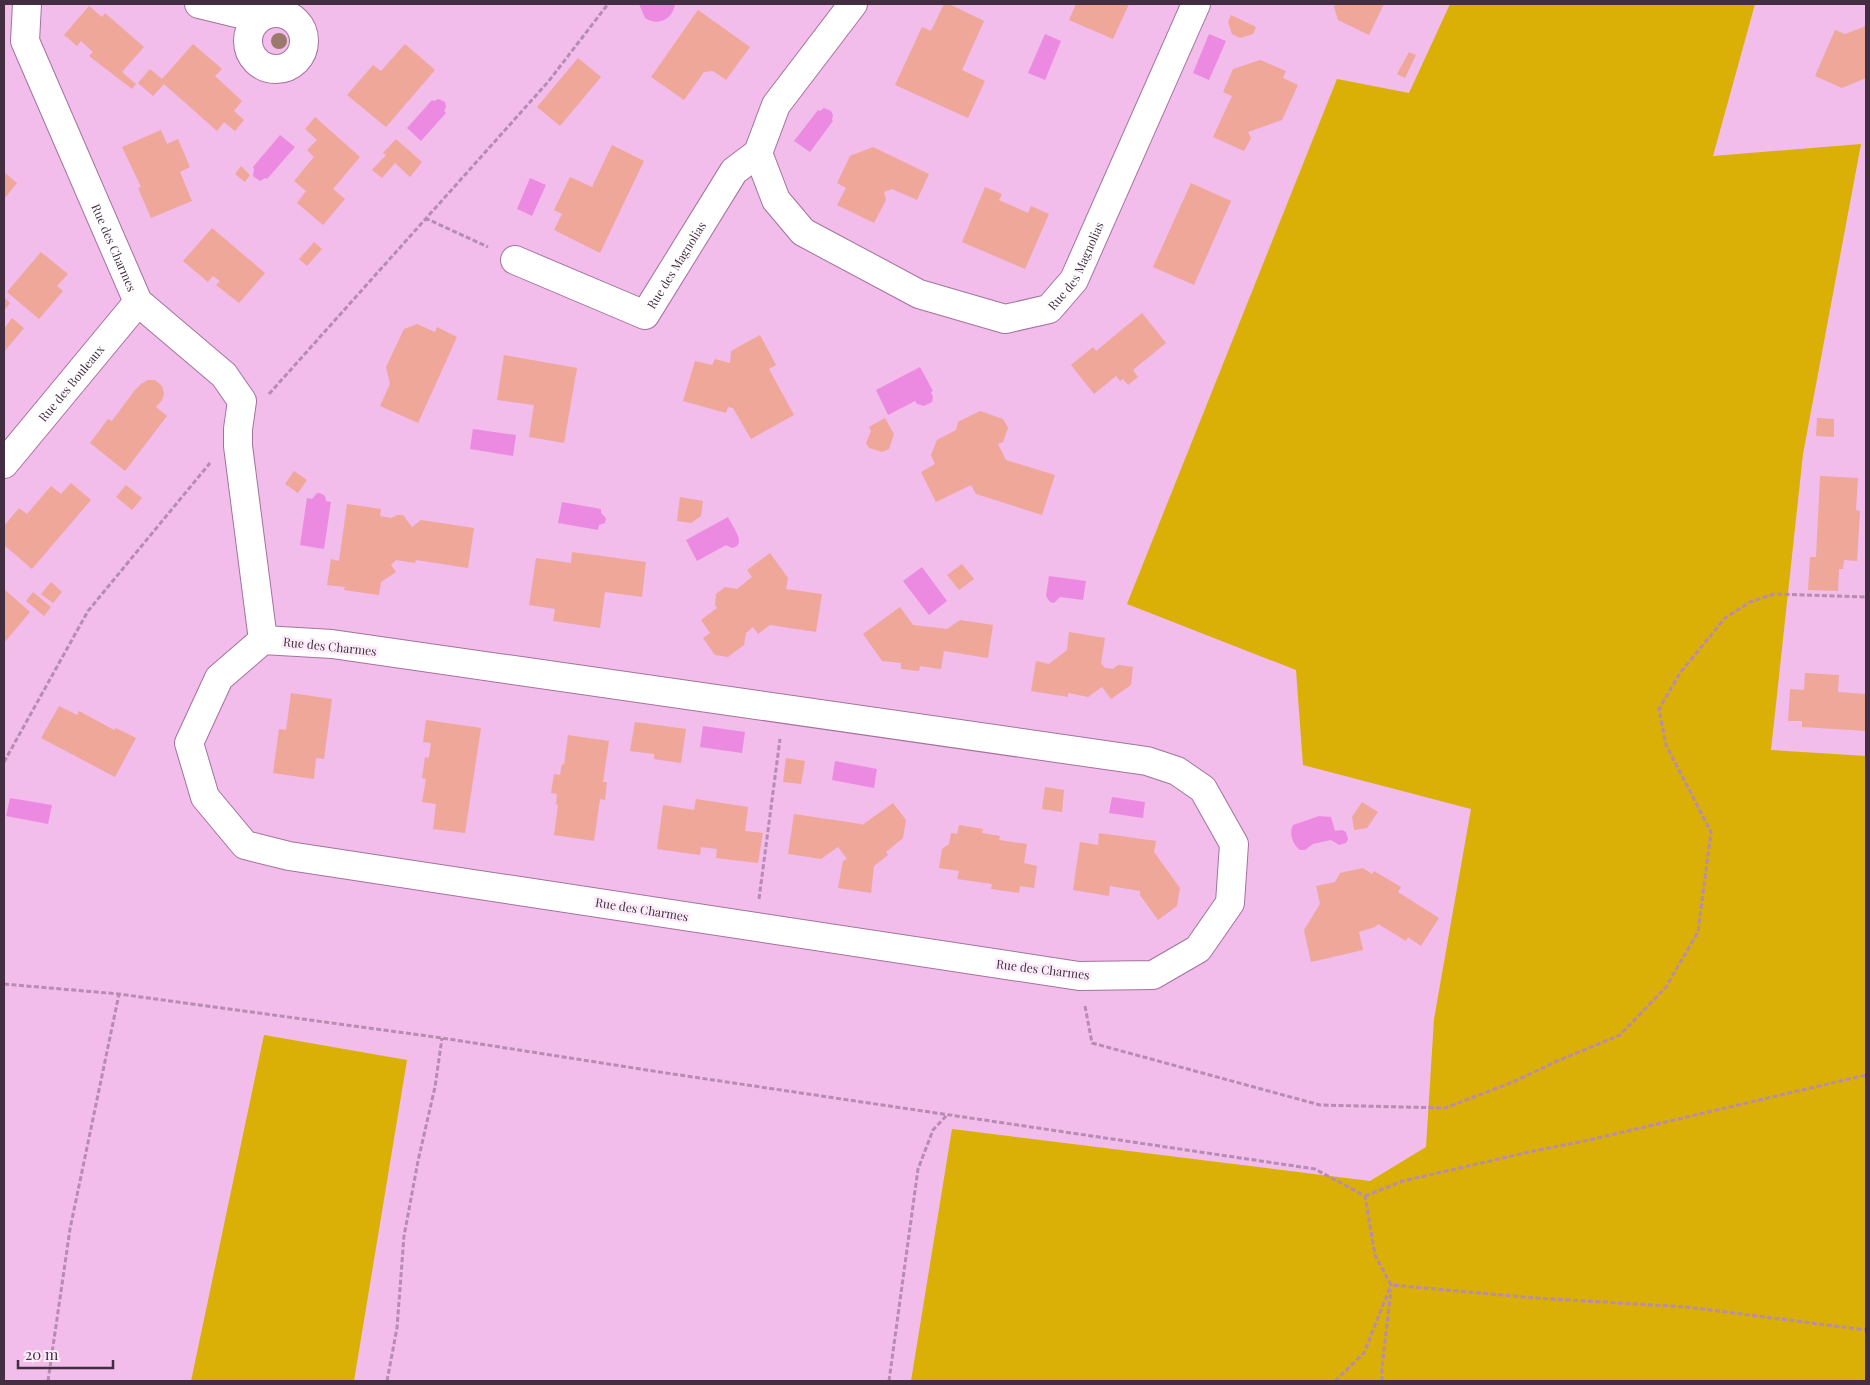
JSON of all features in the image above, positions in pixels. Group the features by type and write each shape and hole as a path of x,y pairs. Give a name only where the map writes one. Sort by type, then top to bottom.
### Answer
{"street":[{"name":"Rue des Charmes","path":"27,4 25,41 138,302 224,375 242,401 238,429 238,446 263,640"},
{"path":"199,4 248,16 256,21"},
{"path":"758,153 776,105 853,4"},
{"name":"Rue des Magnolias","path":"515,260 645,316 734,171 758,153 776,200 803,232 919,294 1005,319 1048,309 1074,280 1196,4"},
{"name":"Rue des Bouleaux","path":"4,464 138,302"},
{"name":"Rue des Charmes","path":"263,640 332,644 784,708 1147,761 1177,771 1203,789 1234,844 1230,903 1198,950 1153,975 1079,976 289,856 245,845 205,797 189,744 218,678 263,640"}],"path":[{"path":"4,762 88,611 238,429 548,82 608,4"},
{"path":"425,218 515,260"},
{"path":"1079,976 1092,1044 1320,1105 1445,1108 1513,1082 1620,1035 1666,987 1698,932 1711,832 1666,745 1659,709 1680,673 1725,618 1750,602 1774,594 1866,596"},
{"path":"755,926 784,708"},
{"path":"4,984 119,994 442,1038 1315,1168 1365,1196"},
{"path":"48,1381 70,1229 119,994"},
{"path":"387,1381 397,1328 404,1236 418,1161 435,1087 442,1038"},
{"path":"1365,1196 1403,1181 1589,1140 1866,1075"},
{"path":"889,1381 918,1168 933,1130 948,1114"},
{"path":"1365,1196 1374,1255 1391,1285 1382,1381"},
{"path":"1391,1285 1535,1298 1686,1307 1866,1330"},
{"path":"1335,1381 1364,1353 1391,1285"}],"shaded area":[{"path":"639,4 675,4 668,17 655,22 645,18"},
{"path":"1450,4 1755,4 1713,156 1861,144 1803,454 1771,750 1866,756 1866,1381 911,1381 952,1129 1370,1181 1426,1147 1434,1019 1471,809 1303,765 1296,670 1127,604 1337,79 1409,93"},
{"path":"1045,34 1061,41 1045,80 1028,73"},
{"path":"1209,34 1226,41 1209,80 1193,73"},
{"path":"439,99 445,102 446,107 444,111 446,113 421,141 407,128 432,100"},
{"path":"824,108 831,111 833,121 810,152 794,141 818,110 820,111"},
{"path":"280,135 295,147 267,179 265,178 260,181 253,176 253,167"},
{"path":"530,178 546,185 532,216 517,209"},
{"path":"920,367 933,391 931,392 932,402 924,406 917,404 915,401 888,415 876,390"},
{"path":"473,429 516,435 513,456 470,449"},
{"path":"317,493 321,493 326,501 331,502 324,549 300,545 307,498 312,499"},
{"path":"562,502 601,509 601,513 606,518 605,523 599,525 598,530 558,523"},
{"path":"728,517 738,535 739,543 737,546 732,548 726,545 697,561 686,540"},
{"path":"922,567 947,601 929,615 903,581"},
{"path":"1049,576 1086,581 1083,600 1060,597 1054,603 1050,602 1046,596"},
{"path":"703,726 745,732 742,753 700,747"},
{"path":"835,761 877,769 874,788 832,780"},
{"path":"1112,797 1145,802 1143,818 1109,813"},
{"path":"10,798 52,805 48,824 6,816"},
{"path":"1319,816 1331,817 1335,831 1342,830 1346,832 1348,839 1346,843 1339,845 1331,840 1313,844 1305,850 1300,850 1292,838 1291,831 1293,825"},
{"path":"264,1035 407,1060 354,1381 191,1381"}],"building":[{"path":"944,4 949,4 984,21 962,70 985,81 968,118 895,85 922,27 931,31"},
{"path":"1076,4 1129,4 1113,39 1069,20"},
{"path":"1336,4 1384,4 1369,35 1338,20 1334,7"},
{"path":"89,6 102,17 105,13 144,47 122,72 136,84 132,89 89,56 93,52 81,41 77,46 64,35"},
{"path":"698,10 750,47 726,80 713,71 704,72 684,100 651,77"},
{"path":"1231,15 1256,27 1253,34 1240,38 1232,34 1228,22"},
{"path":"1866,22 1866,78 1842,88 1815,76 1835,30 1845,34 1864,27"},
{"path":"193,44 222,69 215,76 242,101 234,111 244,120 235,131 224,122 217,131 164,84 153,96 138,83 150,69 162,79"},
{"path":"405,44 435,70 386,127 347,95 373,65 381,71"},
{"path":"1409,52 1416,55 1405,78 1397,74"},
{"path":"578,58 601,77 560,126 537,107"},
{"path":"1260,60 1286,71 1283,78 1298,85 1282,120 1248,132 1251,138 1244,151 1213,137 1232,96 1223,92 1233,69"},
{"path":"315,117 360,157 333,189 345,199 323,225 297,203 306,191 294,181 314,157 307,150 317,140 305,129"},
{"path":"161,130 167,144 178,139 190,167 180,172 192,201 151,218 138,188 141,187 122,147"},
{"path":"396,139 422,162 410,177 395,163 382,178 372,170 386,155 383,153"},
{"path":"612,145 644,161 600,253 554,230 562,214 554,210 570,177 592,187"},
{"path":"873,147 929,174 917,200 892,189 884,192 886,200 874,223 837,205 846,188 837,183 850,156"},
{"path":"241,166 250,175 245,182 235,174"},
{"path":"4,172 17,183 4,199"},
{"path":"1191,183 1231,201 1194,285 1153,267"},
{"path":"985,187 1002,194 999,200 1028,213 1031,206 1049,214 1025,269 962,242"},
{"path":"212,228 265,273 239,303 216,285 220,281 213,276 208,282 183,261"},
{"path":"314,242 322,249 307,266 299,259"},
{"path":"41,252 68,274 57,286 63,291 39,319 7,292"},
{"path":"4,297 10,303 4,311"},
{"path":"1142,313 1166,343 1133,370 1138,377 1128,385 1123,379 1120,381 1116,376 1094,394 1071,365 1093,347 1096,351"},
{"path":"12,318 24,328 4,352 4,329"},
{"path":"417,324 435,332 437,327 457,337 418,423 380,406 390,384 386,367 404,329"},
{"path":"760,335 776,365 769,369 794,415 751,439 733,408 728,407 726,413 683,401 695,361 712,365 715,359 730,363 731,351"},
{"path":"504,355 577,368 564,443 529,437 534,405 497,400"},
{"path":"148,380 155,380 162,386 164,394 156,407 167,416 125,471 90,443 108,419 112,421 135,390"},
{"path":"980,411 1003,419 1008,428 1003,442 998,444 1006,460 1055,475 1042,515 976,494 971,485 936,502 921,472 935,464 931,455 937,440 956,430 958,422"},
{"path":"885,418 894,434 889,449 882,452 869,448 866,443 871,431 869,427"},
{"path":"1817,418 1834,419 1834,437 1816,436"},
{"path":"294,471 307,480 298,493 285,484"},
{"path":"1820,476 1858,478 1856,510 1860,511 1857,561 1844,560 1843,569 1839,569 1838,591 1808,590 1810,557 1816,557"},
{"path":"71,483 91,500 32,569 4,545 4,526 19,508 27,514 51,486 61,494"},
{"path":"126,485 142,498 132,510 116,497"},
{"path":"680,497 703,501 701,516 691,523 677,521"},
{"path":"347,504 381,509 380,516 391,518 403,515 412,527 421,520 474,528 468,568 416,560 415,563 396,560 391,565 396,572 381,582 379,595 344,590 345,587 327,585 331,559 339,561"},
{"path":"572,552 646,562 642,597 605,592 600,628 553,621 555,609 529,605 536,558 571,563"},
{"path":"770,553 788,578 786,589 822,594 816,632 770,625 758,634 753,627 746,633 744,645 728,657 715,655 703,638 710,633 701,620 717,608 715,605 716,594 725,587 737,589 752,577 747,570"},
{"path":"962,564 974,579 959,590 947,575"},
{"path":"51,582 62,592 53,603 41,594"},
{"path":"4,589 30,612 4,643"},
{"path":"33,592 51,607 44,616 26,601"},
{"path":"900,607 913,625 947,629 960,620 993,625 988,658 944,651 941,669 920,666 919,671 901,669 901,663 882,661 863,634"},
{"path":"1069,632 1105,638 1101,663 1105,668 1113,669 1118,665 1133,667 1131,685 1111,699 1102,687 1088,697 1068,693 1068,697 1031,691 1036,661 1049,664 1067,650"},
{"path":"1805,673 1839,675 1838,692 1866,694 1866,731 1802,727 1802,721 1788,721 1790,689 1804,690"},
{"path":"291,693 332,699 324,759 316,758 314,779 273,773 279,729 286,730"},
{"path":"59,706 77,715 79,711 114,730 116,728 136,738 115,777 41,738"},
{"path":"426,720 481,728 465,833 433,829 436,804 422,802 426,779 422,778 425,757 429,758 431,743 423,742"},
{"path":"635,722 686,729 681,763 654,759 654,754 630,751"},
{"path":"568,735 609,741 603,782 607,782 605,800 600,799 594,841 554,835 558,805 556,804 557,794 551,793 554,774 560,775 562,764 564,765"},
{"path":"786,758 805,761 801,784 783,782"},
{"path":"1045,787 1064,790 1062,812 1042,809"},
{"path":"696,799 748,807 745,831 763,833 758,863 716,858 717,849 701,847 700,855 657,849 663,805 694,810"},
{"path":"1362,802 1378,812 1367,828 1354,830 1352,817"},
{"path":"893,803 906,820 903,838 886,852 888,855 874,866 871,893 838,888 843,861 847,859 838,847 821,859 788,854 794,814 862,825"},
{"path":"959,825 983,829 982,833 1000,836 999,840 1027,844 1024,863 1037,866 1034,888 1020,886 1019,893 991,889 992,884 957,879 959,871 939,868 942,849 949,844 951,833 957,834"},
{"path":"1099,833 1156,841 1154,852 1180,888 1177,906 1158,920 1140,895 1140,891 1110,886 1109,896 1073,890 1080,842 1098,845"},
{"path":"1363,868 1372,874 1374,871 1401,887 1398,892 1439,918 1421,946 1408,937 1406,941 1378,924 1375,927 1359,932 1363,950 1311,962 1304,930 1320,904 1316,886 1335,882 1340,873"}]}
